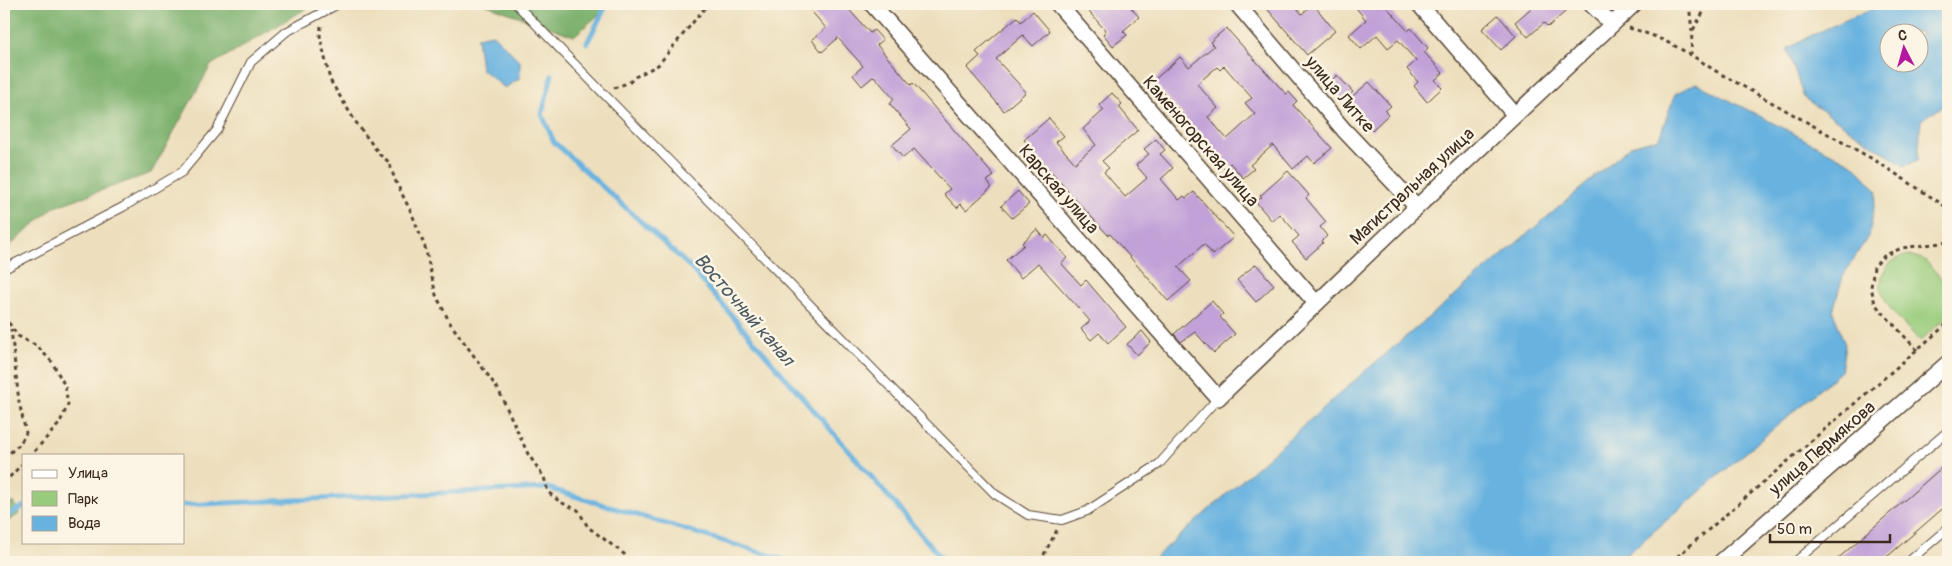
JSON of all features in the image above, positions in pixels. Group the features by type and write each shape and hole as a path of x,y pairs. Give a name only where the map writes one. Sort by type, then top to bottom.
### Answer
{"street":[{"name":"Карская улица","path":"872,4 1218,398"},
{"name":"Каменогорская улица","path":"1058,4 1316,303"},
{"name":"улица Литке","path":"1237,4 1344,130 1417,207"},
{"path":"1419,4 1515,115"},
{"path":"1591,4 1612,24"},
{"name":"Магистральная улица","path":"1218,398 1417,207 1634,4"},
{"name":"улица Пермякова","path":"1721,562 1948,363"}],"lane":[{"path":"4,268 123,207 182,172 217,130 251,62 286,32 338,4"},
{"path":"516,4 995,494 1028,515 1062,520 1087,511 1159,464 1218,398"},
{"path":"1795,562 1948,431"},
{"path":"1908,562 1948,528"}],"path":[{"path":"602,92 630,82 635,77 658,65 708,4"},
{"path":"1689,4 1692,31 1691,54"},
{"path":"1692,31 1708,4"},
{"path":"324,12 320,36 330,80 355,121 380,154 389,162 424,247 436,295 450,323 498,389 528,454 544,477 548,492 556,499 578,510 588,527 624,554 630,562"},
{"path":"1612,24 1646,32 1691,54 1714,70 1876,161 1948,208"},
{"path":"1917,350 1875,304 1871,287 1874,267 1885,254 1902,248 1948,242"},
{"path":"4,316 18,336 37,346 52,362 65,386 68,404 59,424 32,454"},
{"path":"1671,562 1948,323"},
{"path":"4,458 20,444 26,433 18,402 11,328"},
{"path":"4,483 22,464"},
{"path":"1040,562 1062,520"}],"green space":[{"path":"4,4 314,4 211,65 151,173 54,207 4,251"},
{"path":"484,4 596,4 603,11 574,36"},
{"path":"1909,255 1925,260 1948,286 1948,316 1920,341 1890,308 1881,288 1881,278 1888,265 1896,259"},
{"path":"13,502 19,514 4,524 4,507"}],"water":[{"path":"1882,4 1948,4 1948,103 1921,120 1918,161 1904,166 1804,98 1787,49 1812,35"},
{"path":"493,34 520,61 520,78 505,88 481,69 477,37"},
{"path":"1696,83 1854,165 1877,191 1869,235 1843,276 1833,311 1845,345 1841,371 1618,562 1150,562 1364,372 1631,146 1659,138 1675,94"}],"building":[{"path":"805,4 844,4 870,33 874,30 883,40 877,45 911,85 913,83 994,176 987,181 992,187 966,210 961,204 957,208 944,194 950,189 914,149 903,158 892,145 911,129 890,104 894,99 874,76 862,86 853,75 863,66 838,38 822,52 812,40 826,28"},
{"path":"1082,4 1128,4 1139,17 1123,31 1127,35 1113,46 1103,34 1106,31"},
{"path":"1263,4 1293,4 1302,14 1313,4 1335,31 1307,55"},
{"path":"1353,4 1384,4 1408,31 1411,28 1428,48 1424,52 1443,73 1435,80 1442,88 1427,102 1414,86 1418,82 1407,69 1416,61 1398,40 1388,48 1377,35 1361,49 1349,35 1366,20"},
{"path":"1536,4 1559,4 1566,11 1548,27 1544,23 1528,37 1515,22"},
{"path":"1033,11 1050,31 1033,46 1023,35 996,59 1026,92 1004,111 967,68 980,56 976,52 985,44 1017,17 1021,22"},
{"path":"1498,15 1516,36 1501,50 1482,29"},
{"path":"1226,28 1286,94 1289,92 1297,101 1293,105 1332,148 1314,163 1308,156 1293,169 1273,145 1250,165 1254,169 1243,178 1230,163 1224,169 1210,153 1213,151 1192,127 1188,130 1179,120 1184,116 1153,81 1180,57 1189,67 1214,46 1210,42","holes":["1224,66 1252,98 1245,103 1255,114 1227,139 1208,117 1218,108 1197,84 1217,67 1220,70"]},
{"path":"1337,75 1353,92 1342,102 1327,85"},
{"path":"1369,82 1391,106 1385,111 1388,115 1372,130 1347,101"},
{"path":"1112,93 1122,104 1119,107 1138,130 1102,161 1109,168 1104,172 1125,197 1147,178 1136,165 1149,154 1144,149 1156,139 1165,150 1160,154 1173,168 1161,179 1179,200 1184,196 1186,198 1194,192 1234,237 1213,255 1204,244 1178,267 1191,281 1168,301 1024,140 1049,118 1064,136 1056,142 1075,163 1096,145 1083,129 1104,110 1099,105"},
{"path":"1288,171 1309,195 1306,198 1326,222 1320,227 1327,236 1322,241 1323,243 1306,258 1292,242 1299,236 1280,214 1272,221 1256,202 1262,197 1260,196"},
{"path":"1018,191 1029,204 1012,218 1001,206"},
{"path":"1037,229 1044,238 1047,235 1067,258 1061,263 1081,285 1086,280 1126,327 1108,343 1099,333 1091,340 1081,329 1090,321 1038,263 1021,278 1006,260 1024,245 1022,243"},
{"path":"1256,264 1274,285 1256,302 1237,280"},
{"path":"1212,301 1223,314 1220,317 1235,334 1214,353 1195,332 1181,342 1174,334"},
{"path":"1142,331 1151,342 1137,355 1127,344"},
{"path":"1948,462 1948,504 1881,562 1834,562"}],"waterway":[{"name":"Восточный канал","path":"587,43 607,4"},
{"name":"Восточный канал","path":"552,75 542,114 554,142 689,266 945,562"},
{"path":"185,505 548,488 792,562"},
{"path":"4,518 22,507"}]}
